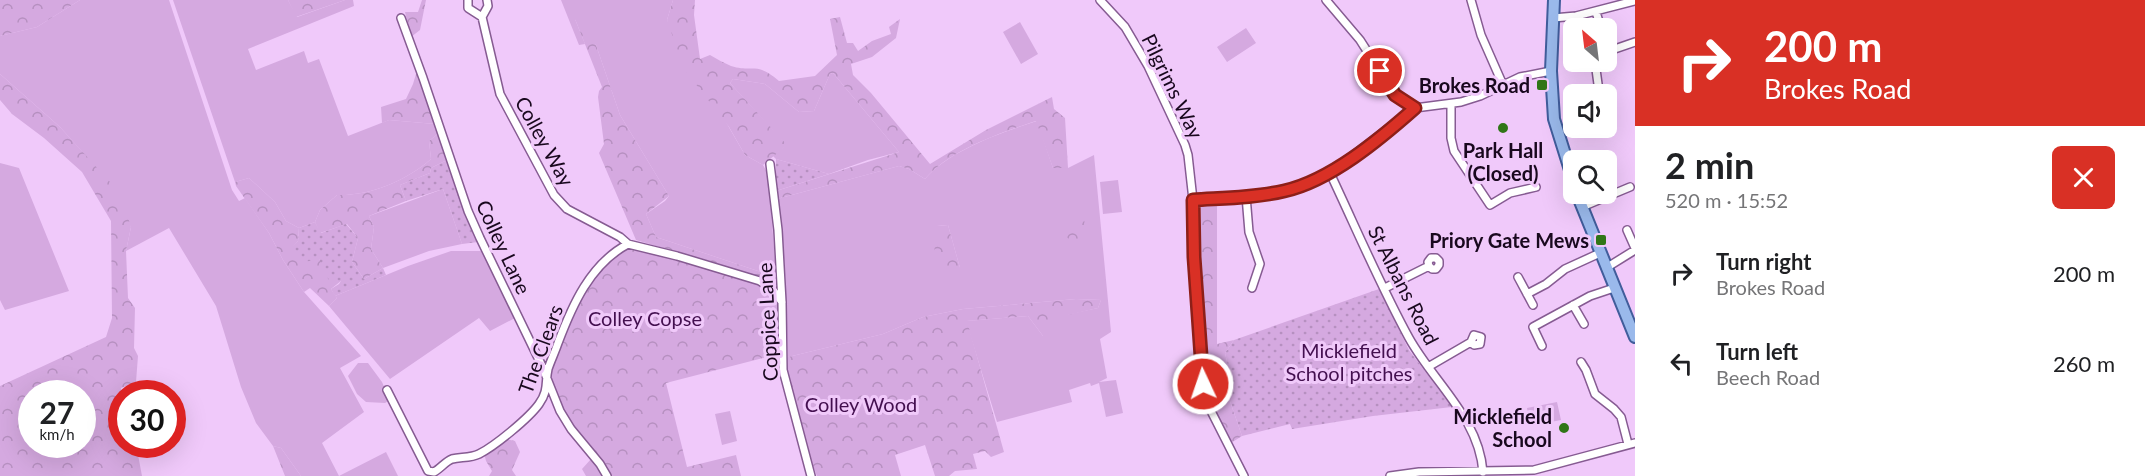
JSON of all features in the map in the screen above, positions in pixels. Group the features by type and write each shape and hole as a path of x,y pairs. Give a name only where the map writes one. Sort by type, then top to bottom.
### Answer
{"main road":[{"path":"1554,0 1551,71 1554,119 1564,150"},
{"path":"1581,204 1635,338"}],"street":[{"name":"Colley Way","path":"468,0 468,8 482,17"},
{"name":"Colley Way","path":"487,0 488,6 482,17 500,94 554,195 567,209 620,237 628,244"},
{"name":"Pilgrims Way","path":"1100,0 1125,27 1131,37 1148,66 1185,145 1193,200 1194,257 1203,384 1211,411 1244,476"},
{"path":"1326,0 1360,40 1395,95 1415,108"},
{"path":"1471,0 1481,35 1503,85"},
{"path":"1553,18 1596,12 1634,2"},
{"path":"1596,12 1598,18"},
{"name":"Colley Lane","path":"401,18 468,212 542,366 548,385 571,429 607,476"},
{"path":"1617,48 1635,42"},
{"path":"1193,200 1286,191 1330,173 1415,108 1451,104 1480,96 1531,74 1551,71"},
{"path":"1596,72 1598,84"},
{"path":"1451,104 1451,138 1454,151 1490,205 1510,193 1536,187"},
{"name":"Coppice Lane","path":"770,164 778,230 783,370 811,476"},
{"name":"St Albans Road","path":"1330,173 1409,338 1471,428 1479,450 1483,472"},
{"path":"1582,207 1630,187"},
{"path":"1246,196 1249,232 1260,264 1252,288"},
{"path":"1606,268 1635,249 1627,230"},
{"path":"628,244 686,258 760,281 772,289 782,302"},
{"name":"The Clears","path":"387,390 428,471 434,472 451,460 478,454 531,413 540,402 548,385 548,370 577,300 599,268 617,250 628,244"},
{"path":"1527,294 1540,288 1565,269 1600,253"},
{"path":"1384,288 1429,266"},
{"path":"1518,277 1533,305"},
{"path":"1542,346 1533,327 1590,296 1614,288"},
{"path":"1573,305 1584,324"},
{"path":"1428,367 1471,342"},
{"path":"1390,476 1419,472 1534,470 1632,443 1621,417 1595,394 1581,362"}],"green space":[{"path":"0,0 80,0 37,27 0,36"},
{"path":"80,0 169,0 232,190 239,201 245,198 304,292 361,356 340,368 364,412 322,443 339,476 301,476 281,448 273,446 256,423 241,387 216,306 169,228 126,251 131,227 86,156 60,127 0,74 0,36 37,27"},
{"path":"173,0 288,0 297,17 345,0 353,0 354,6 248,49 256,70 304,51 308,63 319,59 348,136 389,120 435,124 439,133 429,141 431,159 410,174 387,186 362,193 337,195 320,210 315,222 299,228 286,221 275,202 249,178 235,182"},
{"path":"288,0 345,0 296,17"},
{"path":"422,0 426,0 420,30 411,37 405,12 418,12"},
{"path":"561,0 673,0 667,20 745,155 763,165 768,174 776,272 767,274 656,237 646,214 669,196 620,115 596,45 575,19 585,44 579,45"},
{"path":"673,0 695,0 694,15 700,59 710,55 731,66 760,69 779,81 815,76 837,55 830,19 840,17 847,43 853,43 858,51 872,41 891,34 889,27 900,19 896,38 872,57 851,64 853,75 871,93 930,164 986,130 1052,97 1054,109 1065,118 1068,168 1053,168 1036,121 961,151 925,179 899,166 777,199 776,191 899,152 833,73 830,74 814,111 799,112 765,84 733,79 730,83 787,145 763,165 745,155 729,127 684,69 667,20"},
{"path":"580,9 596,45 620,115 669,196 646,214 656,237 767,274 765,278 636,240 599,153 604,144 598,97 602,87 575,19"},
{"path":"1020,22 1038,54 1021,64 1003,32"},
{"path":"1246,28 1256,43 1227,62 1217,47"},
{"path":"419,73 435,124 389,120 382,123 381,107 406,99 416,74"},
{"path":"833,73 899,152 829,174 776,159 773,156 786,145 730,83 733,79 765,84 799,112 814,111 830,74"},
{"path":"0,74 60,127 120,193 131,227 126,251 128,298 135,308 134,348 138,356 136,380 108,380 108,458 139,458 142,476 0,476 0,386 106,337 112,318 111,221 82,172 44,138 12,114 0,100"},
{"path":"1037,121 1053,168 1068,168 1094,155 1111,332 1100,339 1107,378 1099,382 1116,380 1123,413 1106,417 1099,383 1091,386 1090,383 1069,390 1072,402 997,422 966,321 1028,316 1043,336 1055,317 1098,308 1101,300 1076,299 963,309 923,317 883,334 788,357 785,268 777,199 899,166 925,179 935,169 962,151","holes":["948,225 960,268 937,226"]},
{"path":"439,133 447,160 431,168 430,173 400,185 406,201 369,216 374,227 371,249 383,268 364,279 352,262 358,238 347,224 320,233 315,222 320,210 337,195 362,193 387,186 421,167 431,159 429,141"},
{"path":"776,159 829,174 776,191"},
{"path":"447,160 459,197 478,242 462,244 443,189 406,201 400,185 430,173 431,168"},
{"path":"0,163 19,168 69,291 5,310 0,300"},
{"path":"249,178 275,202 286,221 299,228 298,241 291,249 319,259 341,281 331,289 337,298 329,306 310,288 304,292 269,233 236,186 235,182"},
{"path":"1118,180 1122,212 1103,214 1100,182"},
{"path":"443,189 462,244 429,251 383,268 371,249 374,227 369,216"},
{"path":"1217,201 1217,344 1234,340 1225,353 1228,366 1221,375 1242,436 1231,443 1209,396 1204,374 1197,208 1202,202"},
{"path":"1084,219 1087,238 1073,244 1065,235 1065,221"},
{"path":"315,222 321,233 346,224 358,238 352,262 364,279 383,268 386,275 335,296 331,289 341,281 330,283 319,259 304,262 290,249 298,241 299,228"},
{"path":"948,225 960,268 946,275 933,263 937,226"},
{"name":"Colley Copse","path":"628,244 760,281 782,302 783,353 666,383 687,467 736,455 741,476 607,476 585,448 548,385 564,326 599,268"},
{"path":"451,251 483,251 515,318 490,331 479,318 390,379 329,306 337,298 335,296"},
{"name":"Micklefield School pitches","path":"1379,289 1409,350 1452,407 1373,416 1292,429 1290,424 1242,436 1221,375 1228,366 1225,353 1234,340"},
{"name":"Colley Wood","path":"1076,299 1101,300 1098,308 1055,318 1050,339 1043,336 1028,316 967,321 1004,452 991,457 985,451 973,454 977,469 955,471 949,476 935,476 925,445 895,455 901,476 817,476 793,400 788,357 883,334 923,317 963,309"},
{"path":"358,363 368,363 382,382 390,400 385,403 366,402 357,394 348,376"},
{"path":"1557,402 1561,420 1530,426 1527,408"},
{"path":"730,411 737,441 722,445 715,414"},
{"path":"505,439 515,441 520,452 512,470 516,476 489,476 492,471 484,453"},
{"path":"273,446 281,448 301,476 285,476"},
{"path":"386,452 398,476 339,476"},
{"path":"591,459 604,476 586,476 582,469"}],"place":[{"name":"Brokes Road","path":"1542,85"},
{"name":"Park Hall (Closed)","path":"1503,128"},
{"name":"Priory Gate Mews","path":"1601,240"},
{"name":"Micklefield School","path":"1564,428"}],"route":[{"path":"1203,384 1194,257 1193,200 1267,195 1301,186 1331,172 1415,108 1395,95 1380,71"}]}
